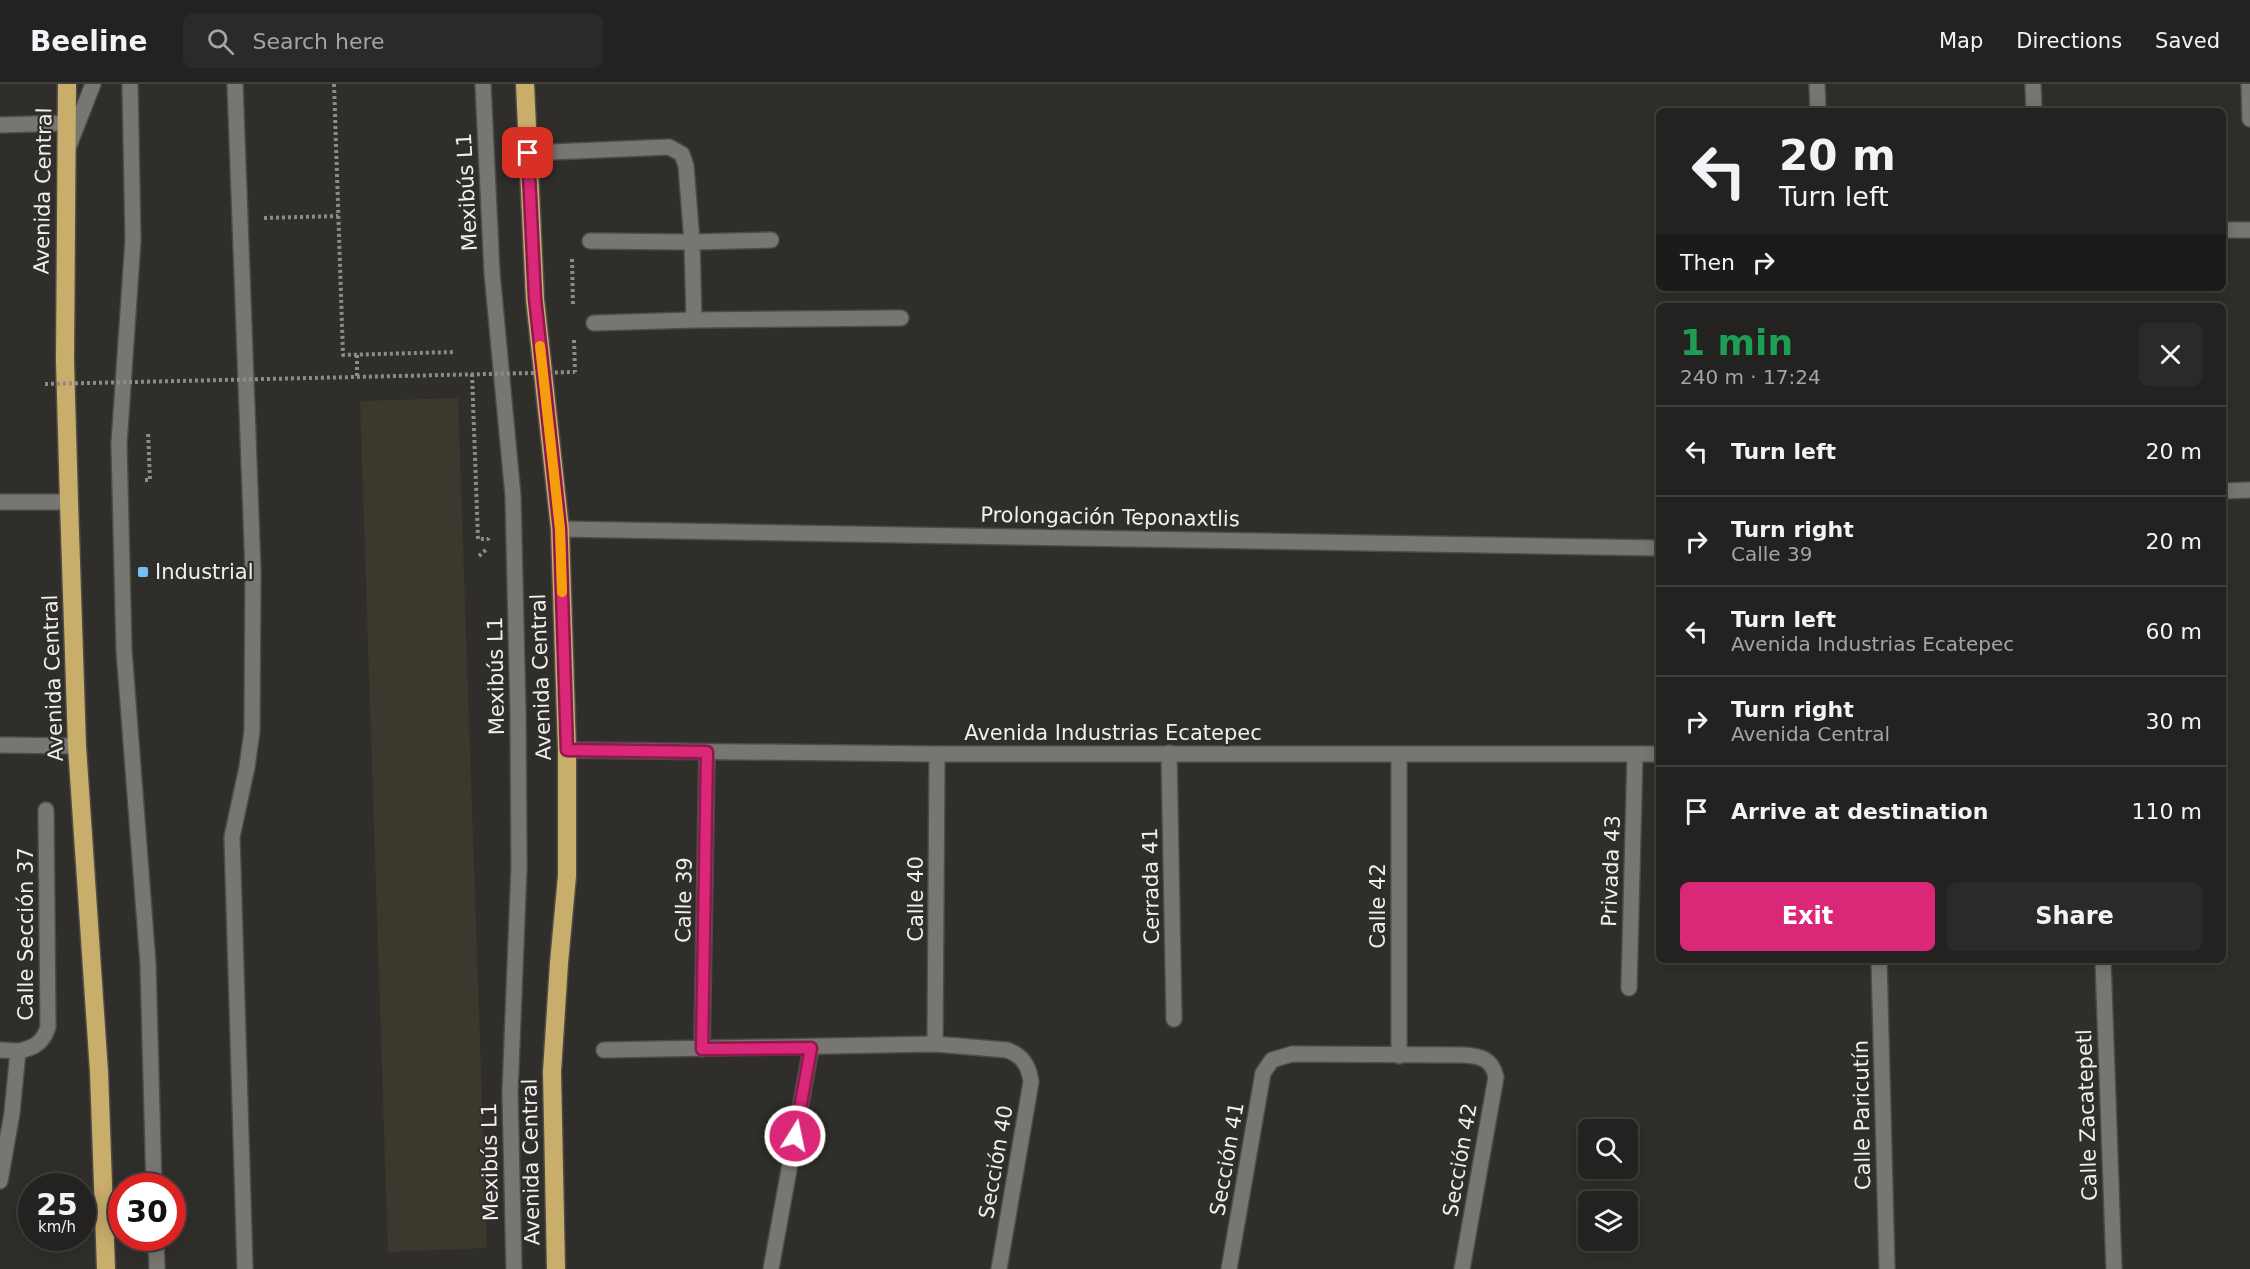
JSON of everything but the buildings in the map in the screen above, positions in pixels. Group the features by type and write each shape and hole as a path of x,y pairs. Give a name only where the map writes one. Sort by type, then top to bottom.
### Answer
{"highway":[{"name":"Avenida Central","path":"67,84 65,361 77,746 99,1072 106,1269"},
{"name":"Avenida Central","path":"525,84 535,298 560,529 567,750 567,876 552,1072 556,1269"}],"street":[{"path":"66,152 93,84"},
{"path":"130,84 133,240 119,444 124,650 148,964 154,1173"},
{"path":"235,84 253,571 252,731 232,837 245,1269"},
{"name":"Mexibús L1","path":"483,84 492,273 513,496 519,855 510,1093 514,1269"},
{"path":"1817,84 1818,108"},
{"path":"2033,84 2034,108"},
{"path":"2249,84 2250,119"},
{"path":"0,125 67,123"},
{"path":"528,153 669,147 681,154 686,166 692,242 694,320"},
{"path":"2226,230 2250,230"},
{"path":"590,242 771,240"},
{"path":"594,323 901,318"},
{"path":"2226,491 2250,490"},
{"path":"0,502 69,502"},
{"name":"Prolongación Teponaxtlis","path":"560,529 1656,548"},
{"path":"0,745 77,746"},
{"name":"Avenida Industrias Ecatepec","path":"567,750 1399,756 1656,754"},
{"name":"Calle 39","path":"702,1049 707,752"},
{"name":"Cerrada 41","path":"1169,753 1174,1019"},
{"name":"Calle 40","path":"935,1044 937,754"},
{"name":"Privada 43","path":"1629,988 1635,754"},
{"name":"Calle 42","path":"1399,756 1399,1056"},
{"name":"Calle Sección 37","path":"0,1181 12,1113 18,1051 38,1044 45,1037 48,1027 46,810"},
{"name":"Calle Paricutín","path":"1879,963 1887,1269"},
{"name":"Calle Zacatepetl","path":"2103,963 2114,1269"},
{"path":"604,1050 935,1044"},
{"name":"Sección 40","path":"935,1044 1008,1050 1017,1054 1025,1062 1029,1071 1031,1082 999,1269"},
{"path":"771,1269 811,1048"},
{"path":"0,1050 18,1051"},
{"name":"Sección 41","path":"1229,1269 1263,1073 1272,1060 1292,1054 1399,1056"},
{"name":"Sección 42","path":"1399,1056 1478,1056 1488,1060 1494,1068 1496,1077 1462,1269"},
{"path":"156,1251 157,1269"}],"path":[{"path":"334,84 343,355 455,352"},
{"path":"241,218 338,216"},
{"path":"572,256 574,314"},
{"path":"45,384 575,372 574,337"},
{"path":"357,355 357,377"},
{"path":"472,374 478,539 488,539 487,530"}],"shaded area":[{"path":"458,398 487,1248 388,1252 360,401"}],"slow traffic":[{"path":"540,346 560,529 562,592"}],"place":[{"name":"Industrial","path":"143,572"}],"route":[{"path":"528,153 535,298 560,529 567,750 707,752 702,1049 811,1048 795,1136"}]}
